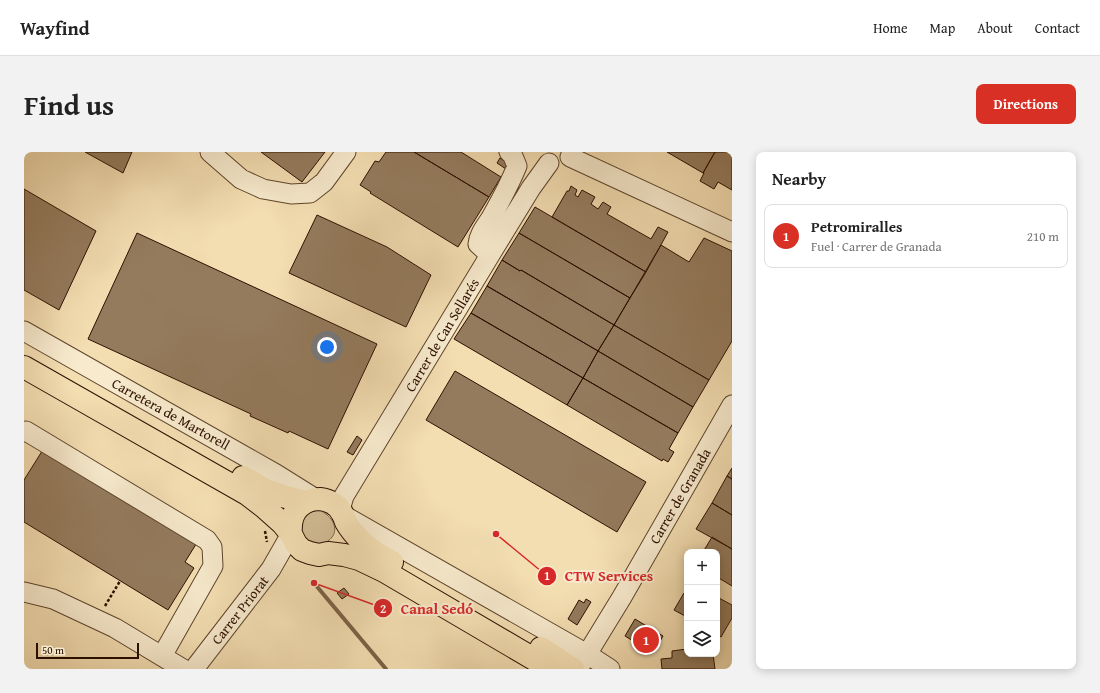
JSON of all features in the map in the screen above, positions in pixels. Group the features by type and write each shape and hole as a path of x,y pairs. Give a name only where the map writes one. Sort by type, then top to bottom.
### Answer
{"main road":[{"name":"Carretera de Martorell","path":"24,353 268,491 286,497 330,502 343,515 358,537 370,549 531,641 580,664"},
{"path":"24,367 247,494 273,514 297,542 310,553 319,555 328,553 335,549 345,534 343,515"},
{"path":"297,542 290,525 292,518 300,506 311,501"},
{"path":"328,553 359,559 384,571 551,669"}],"street":[{"path":"210,152 242,179 263,189 291,194 310,193 324,182 346,152"},
{"path":"490,255 478,244 479,238 511,181 517,166 512,154 509,152"},
{"path":"545,157 554,164 560,164 566,161 571,154 732,232"},
{"name":"Carrer de Can Sellarés","path":"343,515 344,496 531,188 545,157"},
{"name":"Carretera de Martorell","path":"24,331 276,474 311,501"},
{"name":"Carrer de Granada","path":"580,664 622,597 732,405"},
{"path":"24,432 26,431 207,540 212,547 214,566 162,656"},
{"name":"Carrer Priorat","path":"194,669 271,569 297,542"},
{"path":"24,592 52,599 115,628 183,669"},
{"name":"Carretera de Martorell","path":"580,664 610,669"}],"path":[{"path":"105,606 120,581"}],"shaded area":[{"path":"319,510 324,512 331,519 335,528 332,537 328,541 324,544 316,546 301,538 300,521 309,513"}],"building":[{"path":"85,152 132,152 123,173"},
{"path":"261,152 325,152 302,182"},
{"path":"386,152 414,152 489,197 458,247 370,193 371,192 360,185 375,161 379,162"},
{"path":"414,152 461,152 501,177 489,197"},
{"path":"667,152 715,152 703,173"},
{"path":"715,152 728,152 732,154 732,190 718,182 714,189 700,181"},
{"path":"500,158 509,164 506,169 497,163"},
{"path":"571,186 577,190 575,195 578,197 582,190 595,197 591,204 598,209 603,202 611,207 607,214 651,239 658,227 668,232 646,272 552,217"},
{"path":"24,189 96,231 59,310 24,290"},
{"path":"535,207 646,272 630,298 519,233"},
{"path":"317,215 387,247 431,275 406,327 289,273"},
{"path":"137,233 377,344 328,449 289,431 288,433 250,416 251,414 88,339"},
{"path":"519,233 630,298 614,325 502,260"},
{"path":"704,238 732,251 732,341 709,380 614,325 661,245 689,262"},
{"path":"502,260 614,325 598,351 487,286"},
{"path":"487,286 598,351 583,378 471,313"},
{"path":"471,313 583,378 567,405 454,339"},
{"path":"614,325 709,380 693,407 598,351"},
{"path":"598,351 693,407 678,433 583,378"},
{"path":"455,371 646,482 617,532 426,420"},
{"path":"583,378 678,433 669,449 674,452 668,462 663,459 662,461 567,405"},
{"path":"357,436 362,440 353,455 347,452"},
{"path":"44,448 198,541 185,562 194,568 168,610 24,522 24,480"},
{"path":"732,468 732,479 727,476"},
{"path":"727,476 732,479 732,515 712,503"},
{"path":"712,503 732,515 732,549 696,529"},
{"path":"712,537 732,549 732,586 720,579 720,549 705,549"},
{"path":"344,588 349,594 342,599 337,593"},
{"path":"684,593 684,615 674,610"},
{"path":"586,599 591,602 577,625 568,619 579,600 584,603"},
{"path":"720,599 732,605 732,618 721,637"},
{"path":"635,619 663,636 653,653 625,636"},
{"path":"684,649 684,657 713,657 715,669 662,669 661,659 672,658 672,651"}],"waterway":[{"path":"314,583 386,669"}],"place":[{"name":"CTW Services","path":"496,534"},
{"name":"Canal Sedó","path":"314,583"},
{"name":"Petromiralles","path":"646,640"}]}
